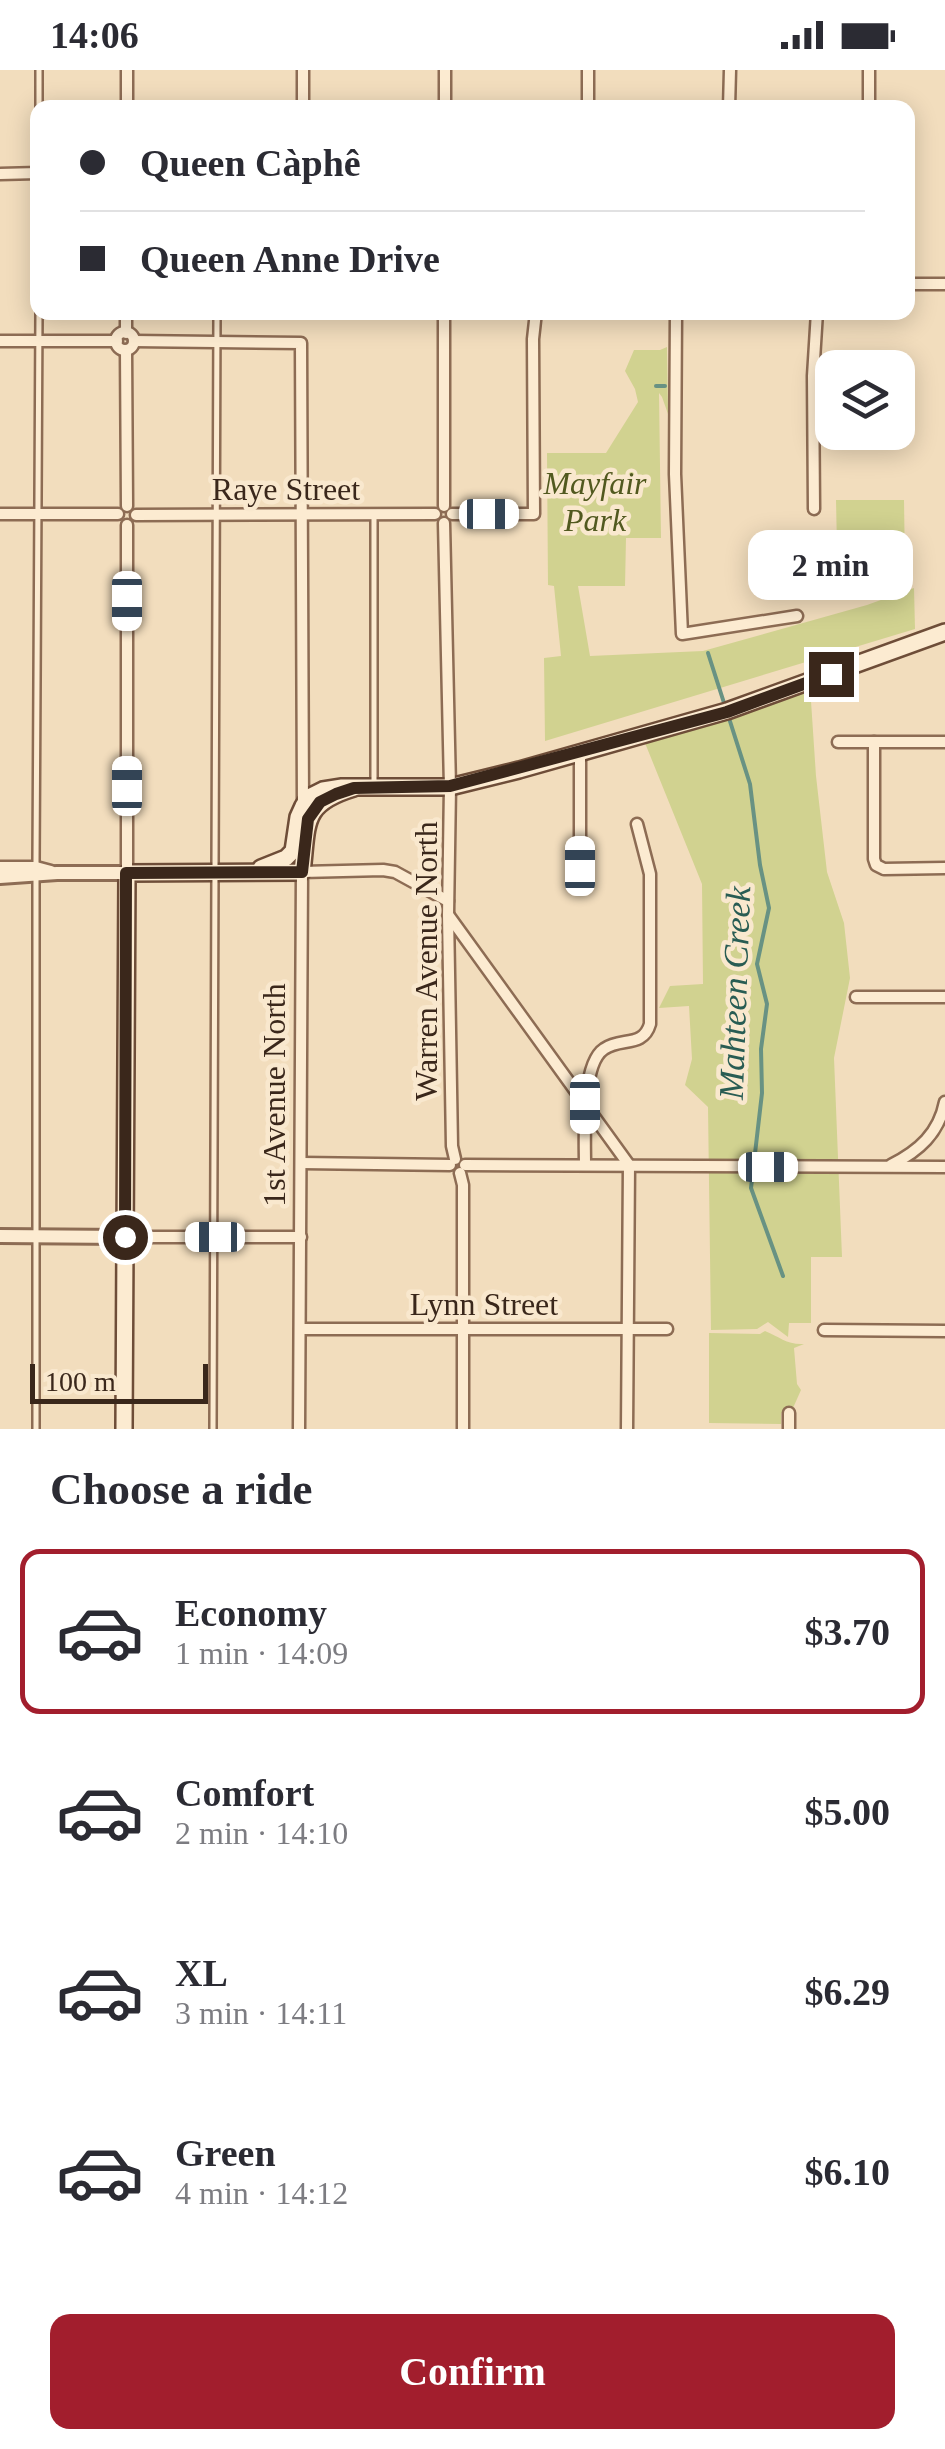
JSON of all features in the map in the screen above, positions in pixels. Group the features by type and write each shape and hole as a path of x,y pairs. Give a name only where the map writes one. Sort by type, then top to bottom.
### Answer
{"main road":[{"path":"237,872 286,858 293,850 303,806 323,790 450,786 727,712 945,632"},
{"name":"1st Avenue North","path":"302,872 307,827 314,809 327,798 354,788"},
{"path":"124,1429 126,873 302,872"}],"street":[{"path":"127,100 128,70"},
{"path":"303,70 303,100"},
{"path":"444,70 444,100"},
{"path":"588,70 588,100"},
{"path":"729,100 730,70"},
{"path":"870,70 870,100"},
{"path":"0,174 30,174"},
{"path":"915,284 945,284"},
{"path":"0,514 122,510 133,508 134,522 120,522 122,510 129,341 127,320"},
{"name":"Warren Avenue North","path":"444,320 452,1146 463,1185 464,1429"},
{"name":"Raye Street","path":"136,515 534,514 535,320"},
{"path":"676,320 674,474 682,634 797,616"},
{"path":"814,510 816,320"},
{"path":"0,341 116,341 120,335 129,341 301,342 303,806"},
{"path":"0,867 57,873 126,873 127,525"},
{"path":"838,742 945,742"},
{"path":"874,742 876,865 945,868"},
{"path":"580,752 580,866"},
{"path":"585,1165 585,1104 592,1068 602,1050 640,1040 648,1033 650,1024 650,874 636,824"},
{"path":"0,877 36,871"},
{"path":"302,872 396,872 448,901"},
{"name":"1st Avenue North","path":"300,1429 302,872"},
{"path":"448,915 629,1165 627,1429"},
{"path":"856,997 945,998"},
{"path":"886,1168 920,1148 937,1128 945,1102"},
{"path":"302,1164 945,1166"},
{"path":"0,1236 300,1238"},
{"name":"Lynn Street","path":"300,1329 667,1329"},
{"path":"824,1330 945,1331"},
{"path":"789,1412 789,1429"}],"lane":[{"path":"39,70 39,100"},
{"path":"36,1429 38,320"},
{"path":"213,1429 218,320"},
{"path":"374,514 374,788"}],"green space":[{"name":"Mayfair Park","path":"667,347 668,414 659,393 661,538 626,538 625,586 578,586 590,656 703,651 914,588 915,629 545,741 544,658 561,656 554,586 548,585 547,453 606,453 638,402 625,371 634,350"},
{"path":"836,500 904,500 905,567 838,594"},
{"path":"810,686 827,872 844,923 850,978 834,1058 842,1257 811,1257 811,1323 789,1323 788,1337 768,1322 757,1329 711,1330 708,1107 685,1085 692,1059 689,1006 659,1008 670,986 703,984 702,884 645,743"},
{"path":"765,1331 788,1342 804,1344 794,1348 801,1390 793,1408 781,1413 781,1424 709,1423 709,1333"}],"waterway":[{"path":"656,386 665,386"},
{"name":"Mahteen Creek","path":"708,653 725,706"},
{"name":"Mahteen Creek","path":"728,715 750,784 769,908 757,964 767,1004 751,1188 783,1276"}],"route":[{"path":"125,1237 126,873 302,872 308,819 320,802 336,794 354,788 450,786 518,770 727,712 831,674"}]}
